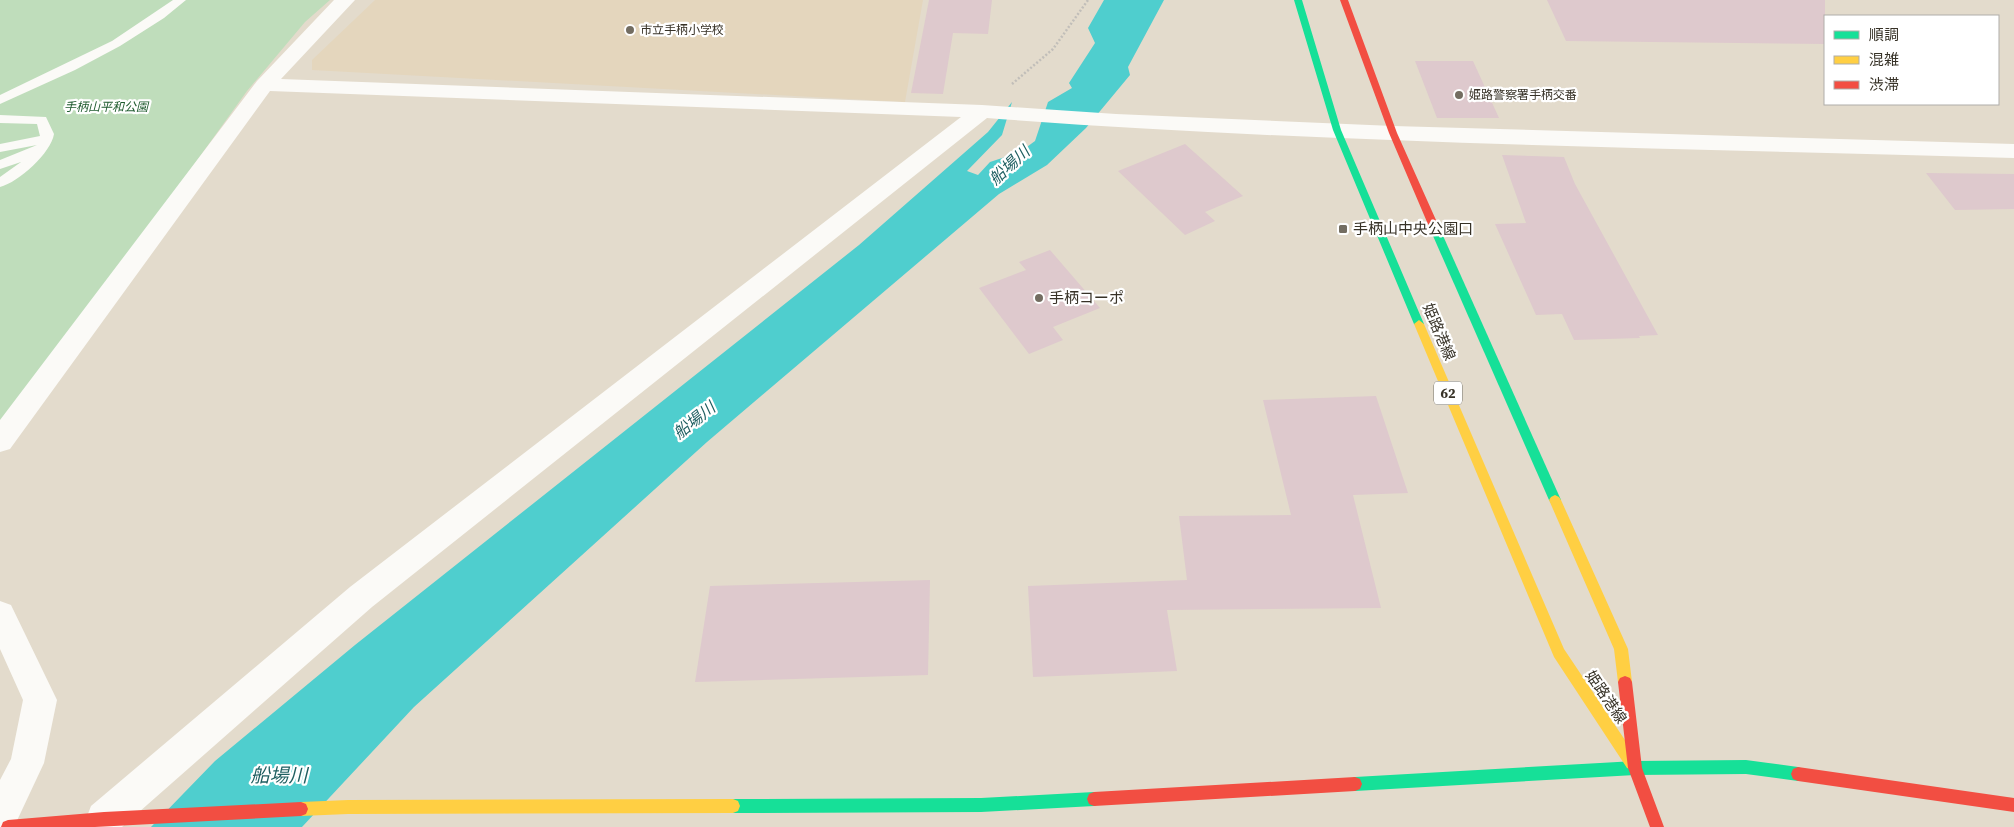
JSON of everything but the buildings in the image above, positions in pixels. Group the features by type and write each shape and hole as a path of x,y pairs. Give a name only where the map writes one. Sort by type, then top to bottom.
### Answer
{"main road":[{"name":"姫路港線","path":"1298,0 1337,130 1559,654 1635,768 1657,827"},
{"name":"姫路港線","path":"1344,0 1393,133 1621,649 1635,768"},
{"path":"8,827 104,819 348,808 981,805 1635,768 1746,767 2014,805"}],"street":[{"path":"0,441 264,85 345,0"},
{"path":"264,85 982,111 1116,121 1393,133 2014,151"},
{"path":"104,819 361,597 982,111"},
{"path":"0,615 40,700 27,763 0,818"}],"lane":[{"path":"0,100 53,77 132,35 162,15 180,0"},
{"path":"0,119 41,120 47,128 42,144 25,167 0,183"},
{"path":"0,148 42,144"},
{"path":"0,165 42,144"}],"path":[{"path":"982,111 1053,49 1088,0"}],"shaded area":[{"name":"市立手柄小学校","path":"375,0 923,0 905,102 312,70 312,60"}],"green space":[{"name":"手柄山平和公園","path":"0,0 330,0 305,22 247,91 0,434"}],"water":[{"name":"船場川","path":"1104,0 1164,0 1128,67 1130,75 1086,128 1047,165 999,194 707,442 414,707 302,827 151,827 215,761 355,645 859,245 988,132 1012,102 1002,135 967,171 978,175 990,162 1020,152 1035,141 1048,102 1072,88 1069,83 1095,43 1088,28"}],"traffic: fast":[{"path":"1298,0 1337,130 1419,324"},
{"path":"1435,229 1555,500"},
{"path":"1355,784 1635,768 1746,767 1798,774"},
{"path":"733,806 981,805 1094,799"}],"traffic: slow":[{"path":"1419,324 1559,653 1632,763"},
{"path":"1555,500 1621,649 1625,682"},
{"path":"301,809 348,807 733,806"}],"traffic: jam":[{"path":"1344,0 1393,133 1435,229"},
{"path":"1625,682 1635,768 1657,827"},
{"path":"1798,774 2014,805"},
{"path":"1094,799 1355,784"},
{"path":"8,827 104,819 301,809"}],"place":[{"name":"市立手柄小学校","path":"630,30"},
{"name":"姫路警察署手柄交番","path":"1459,95"},
{"name":"手柄山中央公園口","path":"1343,229"},
{"name":"手柄コーポ","path":"1039,298"}]}
